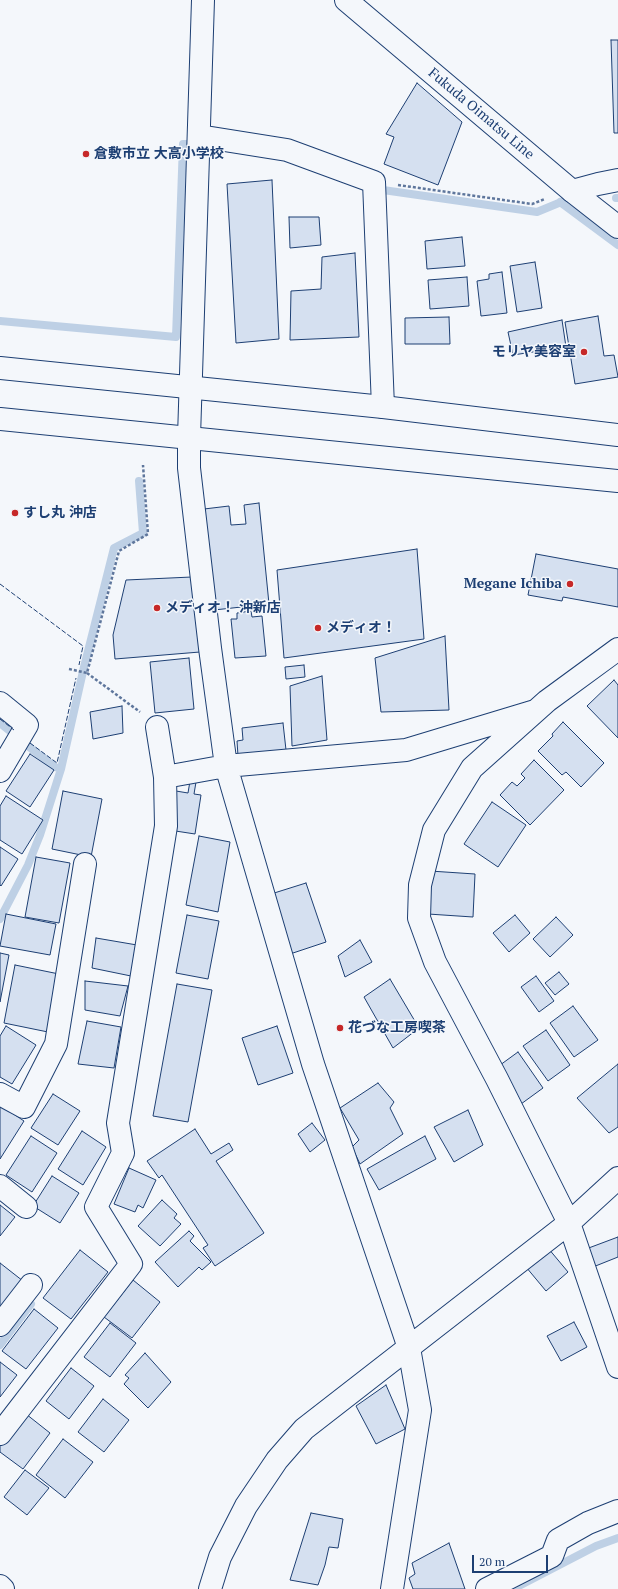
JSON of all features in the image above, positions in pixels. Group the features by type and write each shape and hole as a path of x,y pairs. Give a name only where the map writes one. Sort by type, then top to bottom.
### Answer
{"street":[{"path":"203,0 190,386 189,468 210,648 226,766 313,1064 409,1348 420,1410 392,1589"},
{"name":"Fukuda Oimatsu Line","path":"346,0 572,191 618,227"},
{"path":"198,136 287,150 374,186 384,407"},
{"path":"572,191 618,180"},
{"path":"0,368 190,386 384,407 618,435"},
{"path":"0,419 618,480"},
{"path":"618,649 547,701 472,768 434,830 420,884 420,918 435,962 497,1079 569,1223 618,1367"},
{"path":"0,703 27,725 0,771"},
{"path":"165,777 226,766 406,750 535,711"},
{"path":"0,1434 131,1264 96,1207 123,1153 118,1123 166,826 165,777 157,727"},
{"path":"0,1094 24,1107 56,1044 85,864"},
{"path":"210,1589 220,1557 246,1506 277,1460 304,1429 569,1223 618,1178"},
{"path":"0,1186 26,1206"},
{"path":"0,1325 31,1285"},
{"path":"487,1589 552,1556 558,1540 588,1523 618,1511"},
{"path":"0,1586 3,1589"}],"path":[{"path":"374,186 532,204 572,191"},
{"path":"86,672 119,551 148,534 143,465"},
{"path":"69,669 86,672 134,707 157,727"}],"building":[{"path":"611,40 618,40 618,133 614,133"},
{"path":"417,83 462,122 438,185 384,164 394,137 386,134"},
{"path":"272,180 279,339 236,343 227,184"},
{"path":"289,217 319,217 321,245 290,248"},
{"path":"462,237 465,266 427,269 425,241"},
{"path":"355,253 359,337 290,340 291,291 321,289 322,257"},
{"path":"535,262 542,308 517,312 510,266"},
{"path":"502,272 507,313 481,316 477,281 489,279 489,274"},
{"path":"467,277 469,306 430,309 428,280"},
{"path":"598,316 604,356 614,355 618,377 575,384 565,322"},
{"path":"449,317 450,344 405,344 405,318"},
{"path":"562,320 566,347 513,355 508,332"},
{"path":"259,503 269,604 214,610 204,509 229,506 231,525 246,524 244,505"},
{"path":"417,549 424,639 284,658 277,570"},
{"path":"536,554 618,569 618,607 563,597 562,601 528,595"},
{"name":"メディオ！ 沖新店","path":"192,577 200,652 115,659 113,635 126,580"},
{"path":"251,611 252,617 262,616 266,656 235,658 231,619 237,619 237,613"},
{"path":"445,636 449,710 381,712 375,658"},
{"path":"189,658 194,709 155,713 150,662"},
{"path":"304,665 305,677 286,679 285,667"},
{"path":"322,676 327,740 292,746 290,686"},
{"path":"614,680 618,685 618,738 587,706"},
{"path":"122,706 123,733 93,739 90,712"},
{"path":"563,722 604,763 581,787 566,772 562,775 538,751 553,736 552,734"},
{"path":"283,723 286,750 238,756 237,741 243,740 242,728"},
{"path":"30,754 54,770 30,807 6,791"},
{"path":"534,760 564,790 530,825 500,795 512,782 517,786 525,778 521,774"},
{"path":"190,781 196,782 194,794 201,795 195,834 169,830 176,791 188,793"},
{"path":"63,791 102,799 91,857 52,849"},
{"path":"6,796 43,820 22,854 0,840 0,806"},
{"path":"492,802 526,825 498,867 464,844"},
{"path":"199,836 230,842 218,912 186,905"},
{"path":"0,847 18,859 1,886 0,885"},
{"path":"36,857 70,863 59,923 25,917"},
{"path":"430,871 475,874 473,917 428,914"},
{"path":"306,883 326,942 290,954 271,894"},
{"path":"6,914 56,924 50,955 0,946"},
{"path":"187,915 219,921 208,979 176,973"},
{"path":"515,915 530,933 509,952 493,933"},
{"path":"556,917 573,935 550,957 533,939"},
{"path":"96,938 137,945 131,976 92,968"},
{"path":"360,940 372,962 345,977 338,956"},
{"path":"0,953 9,955 0,1002"},
{"path":"15,965 59,974 48,1032 4,1023"},
{"path":"559,972 569,984 555,995 545,983"},
{"path":"536,976 554,1001 539,1012 521,987"},
{"path":"390,979 419,1028 393,1048 364,997"},
{"path":"85,981 128,986 120,1016 85,1010"},
{"path":"177,984 212,990 188,1122 153,1116"},
{"path":"573,1006 598,1040 574,1057 550,1023"},
{"path":"87,1021 121,1027 114,1068 78,1064"},
{"path":"6,1026 36,1045 12,1084 0,1077 0,1036"},
{"path":"277,1026 293,1073 258,1085 242,1038"},
{"path":"546,1030 570,1065 548,1081 523,1046"},
{"path":"518,1052 543,1088 521,1104 496,1068"},
{"path":"618,1064 618,1127 609,1133 577,1098"},
{"path":"378,1083 394,1102 390,1108 403,1134 360,1164 352,1147 359,1140 340,1108"},
{"path":"53,1094 80,1111 58,1145 31,1128"},
{"path":"0,1105 24,1121 0,1159"},
{"path":"468,1110 483,1145 454,1162 434,1127"},
{"path":"312,1123 325,1140 310,1152 298,1134"},
{"path":"195,1129 211,1154 229,1143 233,1150 216,1161 264,1233 215,1266 203,1248 208,1245 162,1175 159,1178 147,1161"},
{"path":"82,1131 106,1147 83,1185 58,1169"},
{"path":"31,1136 57,1153 32,1192 6,1175"},
{"path":"425,1136 436,1159 379,1190 367,1169"},
{"path":"129,1168 156,1180 143,1208 138,1205 135,1212 114,1204"},
{"path":"52,1176 79,1193 60,1223 33,1206"},
{"path":"162,1200 177,1214 174,1218 181,1224 160,1246 138,1226"},
{"path":"0,1205 15,1217 0,1236"},
{"path":"189,1231 194,1236 190,1241 211,1262 202,1270 199,1267 178,1287 155,1262"},
{"path":"618,1237 618,1257 593,1267 586,1249"},
{"path":"548,1248 568,1272 546,1291 526,1267"},
{"path":"80,1250 108,1272 71,1319 43,1298"},
{"path":"0,1263 23,1281 0,1311"},
{"path":"133,1280 160,1302 132,1338 104,1317"},
{"path":"34,1309 58,1328 26,1369 2,1351"},
{"path":"574,1322 587,1347 561,1361 547,1336"},
{"path":"110,1323 136,1343 110,1377 84,1357"},
{"path":"145,1353 171,1382 148,1408 124,1384 129,1378 125,1375"},
{"path":"0,1362 17,1375 0,1397"},
{"path":"71,1368 94,1386 69,1419 46,1401"},
{"path":"386,1385 405,1429 376,1444 356,1406"},
{"path":"103,1399 129,1420 104,1452 78,1432"},
{"path":"26,1414 50,1433 23,1469 0,1452 0,1446"},
{"path":"63,1439 93,1462 65,1498 36,1475"},
{"path":"25,1470 49,1488 27,1515 4,1497"},
{"path":"311,1513 343,1519 338,1548 329,1547 318,1585 290,1580"},
{"path":"449,1543 465,1589 413,1589 409,1578 415,1574 412,1563"}],"waterway":[{"path":"0,321 176,337 183,144 187,144"},
{"path":"376,189 537,212 566,200"},
{"path":"560,202 618,245"},
{"path":"0,919 28,865 40,835 61,769 84,667 114,548 143,533 139,481"},
{"path":"0,723 11,732"},
{"path":"28,746 55,767 61,769"},
{"path":"0,1345 31,1304"},
{"path":"513,1589 596,1546 618,1538"}],"fence":[{"path":"0,584 83,646 79,665"},
{"path":"30,743 57,763 76,678"},
{"path":"0,719 14,730"}],"place":[{"name":"倉敷市立 大高小学校","path":"86,154"},
{"name":"モリヤ美容室","path":"584,352"},
{"name":"すし丸 沖店","path":"15,513"},
{"name":"Megane Ichiba","path":"570,584"},
{"name":"メディオ！ 沖新店","path":"157,608"},
{"name":"メディオ！","path":"318,628"},
{"name":"花づな工房喫茶","path":"340,1028"}]}
